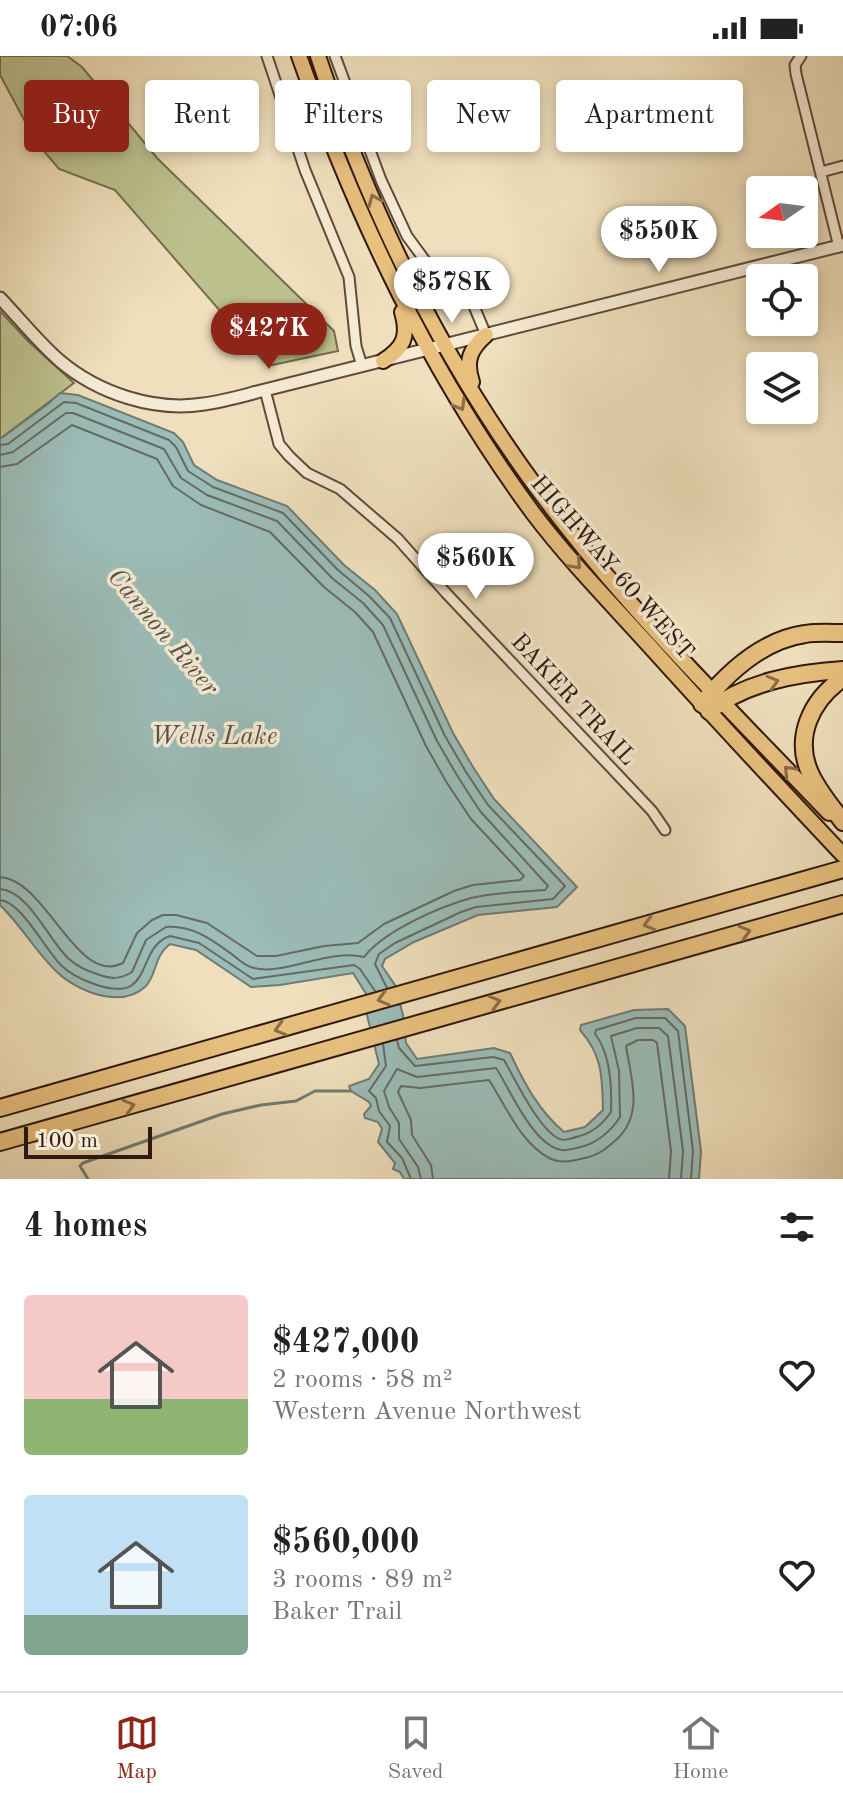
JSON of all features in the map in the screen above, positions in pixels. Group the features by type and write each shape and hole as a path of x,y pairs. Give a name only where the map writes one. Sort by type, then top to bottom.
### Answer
{"highway":[{"path":"712,702 734,669 774,644 805,634 843,633"},
{"path":"712,702 774,681 807,673 843,670"},
{"path":"843,678 820,697 811,710 803,741 809,772 843,822"},
{"path":"0,1108 843,868"},
{"path":"0,1142 839,905"}],"main road":[{"name":"HIGHWAY 60 WEST","path":"299,56 349,189 427,350 466,416 535,515 568,555 712,702 843,828"},
{"name":"HIGHWAY 60 WEST","path":"318,56 379,211 445,345 527,475 712,702 843,855"},
{"path":"383,361 400,349 405,338 404,318 392,281"},
{"path":"479,401 468,361 476,344 486,335"}],"street":[{"path":"267,56 305,170 349,277 356,346 362,366"},
{"path":"335,56 381,180 407,236 432,270 471,299 486,335"},
{"path":"0,298 58,359 77,374 127,397 180,406 204,404 265,390 841,246 796,74 800,57"},
{"path":"821,172 843,166"},
{"name":"BAKER TRAIL","path":"265,390 279,444 289,456 307,473 340,489 398,539 652,811 665,830"}],"green space":[{"path":"0,56 67,56 93,80 24,80 24,120 0,75"},
{"path":"129,124 145,143 145,152 152,152 334,331 338,351 268,366 115,190 59,169 45,152 129,152"},
{"path":"0,311 74,383 0,439"}],"water":[{"name":"Wells Lake","path":"60,393 78,395 174,433 183,442 194,465 217,480 287,506 344,565 375,590 397,614 453,733 494,799 577,887 557,907 478,915 414,942 385,959 382,966 395,985 406,1043 417,1059 494,1048 510,1053 533,1096 564,1132 585,1127 603,1110 600,1067 593,1049 580,1030 581,1025 634,1010 668,1009 685,1026 701,1151 699,1179 404,1179 400,1172 393,1169 395,1163 378,1142 382,1129 378,1122 365,1118 364,1114 371,1106 369,1102 351,1091 349,1086 369,1079 379,1064 364,1003 370,1000 353,973 251,987 196,950 170,944 161,954 146,986 124,997 99,995 75,985 56,971 0,905 0,439"}],"waterway":[{"path":"88,1179 80,1166 83,1163 222,1114 296,1101 315,1091 351,1091"}],"water label":[{"name":"Cannon River","path":"164,631"}]}
